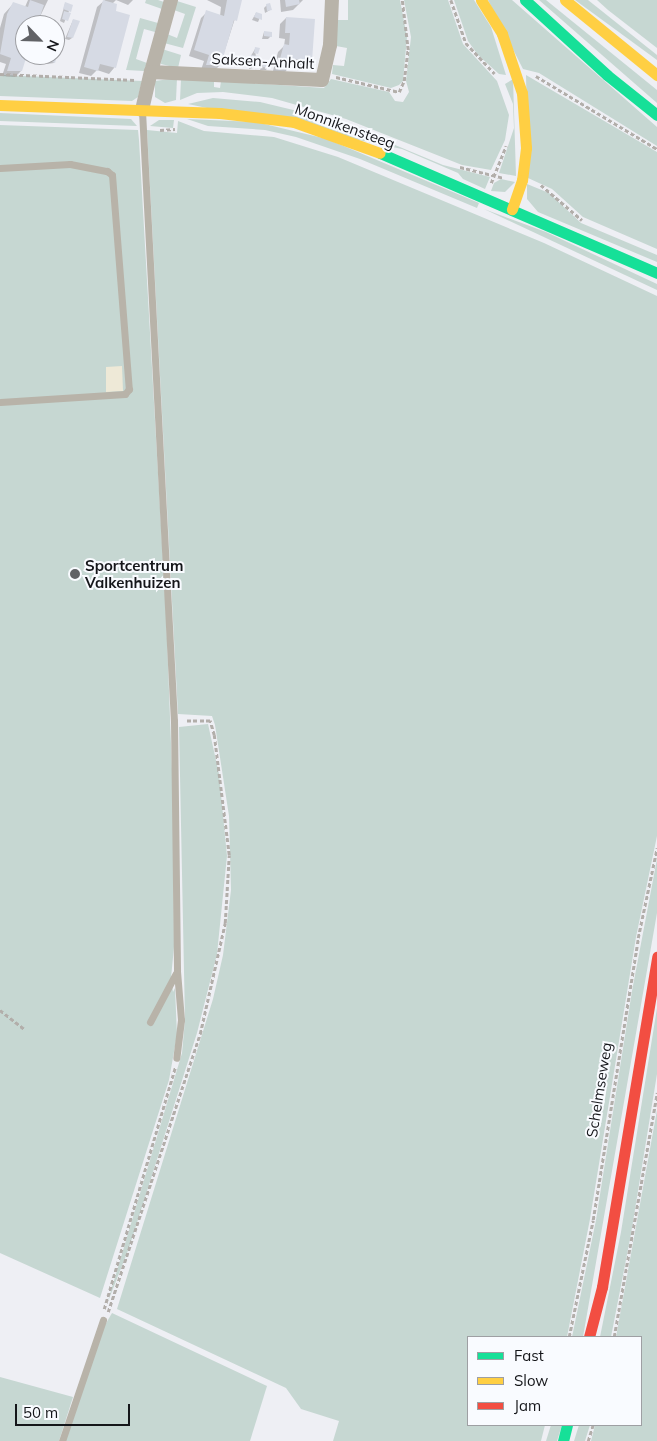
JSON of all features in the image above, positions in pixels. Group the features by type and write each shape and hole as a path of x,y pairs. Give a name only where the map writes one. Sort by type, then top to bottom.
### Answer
{"main road":[{"path":"481,0 502,34 518,74 525,112 526,148 522,180 512,209"},
{"path":"526,0 592,62 657,115"},
{"path":"565,0 657,75"},
{"name":"Monnikensteeg","path":"0,105 249,115 301,124 348,139 657,273"},
{"path":"589,1336 602,1287 657,957"},
{"path":"563,1441 567,1426"}],"street":[{"path":"142,110 172,0"},
{"name":"Saksen-Anhalt","path":"150,76 318,82 325,76 332,0"}],"lane":[{"path":"142,110 170,613 177,796 177,970 181,1020 176,1058"},
{"path":"0,168 70,164 107,171 112,176 129,389 125,394 0,402"},
{"path":"150,1022 167,995 177,970"},
{"path":"62,1441 103,1320"}],"path":[{"path":"325,76 399,92 404,81 408,50 402,0"},
{"path":"451,0 466,43 500,80 518,74 533,74 657,149"},
{"path":"0,74 150,76"},
{"name":"Schelmseweg","path":"569,1336 594,1220 638,938 657,848"},
{"path":"0,1010 24,1029"},
{"path":"103,1320 106,1295 176,1058"},
{"path":"614,1336 657,1093"},
{"path":"588,1441 592,1426"}],"shaded area":[{"path":"146,0 164,2 162,9 145,3"},
{"path":"348,0 400,0 407,37 403,81 399,85 391,88 332,74 333,65 344,66 347,48 336,46 336,20 348,20"},
{"path":"404,0 448,0 463,44 497,81 509,115 505,140 491,170 462,165 346,119 272,98 223,92 197,93 180,100 181,79 214,80 214,87 220,88 221,81 324,88 331,79 389,92 395,101 403,102 409,92 406,81 411,37"},
{"path":"454,0 474,0 491,27 506,75 499,74 478,55 468,41"},
{"path":"488,0 512,0 657,127 657,146 539,73 523,69"},
{"path":"539,0 546,0 657,90 657,103"},
{"path":"575,0 588,0 657,55 657,60"},
{"path":"597,0 657,0 657,48 608,10"},
{"path":"177,1 196,7 183,48 164,43 167,34 177,38 185,14 174,10"},
{"path":"140,18 158,23 155,32 144,29 136,59 147,63 144,71 126,70"},
{"path":"162,49 181,55 178,68 161,64"},
{"path":"0,75 142,81 138,97 132,101 0,96"},
{"path":"526,75 657,152 657,249 583,217 552,189 528,178"},
{"path":"177,78 176,100 165,103 155,97 155,81"},
{"path":"513,79 516,176 499,173 514,128 513,104 505,84"},
{"path":"213,98 260,102 310,114 359,130 443,165 490,177 485,189 463,179 458,173 402,149 188,104"},
{"path":"0,113 131,119 137,126 0,121"},
{"path":"187,119 256,122 327,139 479,203 477,208 360,159 296,137 265,130 208,126"},
{"path":"159,120 174,120 173,128 150,126"},
{"path":"178,121 204,131 274,137 338,157 544,243 657,296 657,836 636,937 590,1219 567,1336 467,1336 467,1426 545,1426 541,1441 333,1441 339,1421 301,1409 286,1388 117,1309 213,999 223,955 231,890 229,816 215,725 212,716 178,714 147,130 177,133"},
{"name":"Sportcentrum Valkenhuizen","path":"0,125 138,130 139,140 166,613 173,795 174,947 171,978 173,992 175,988 177,1035 169,1080 100,1298 0,1253"},
{"path":"501,179 515,182 505,192 491,191 494,183"},
{"path":"527,184 549,193 581,223 657,255 657,262 538,212 527,199"},
{"path":"484,209 546,232 657,284 657,290"},
{"path":"208,724 219,774 227,856 217,954 197,1033 129,1248 107,1304 182,1053 185,1020 179,727"},
{"path":"657,859 657,913 583,1336 572,1336 596,1220 632,991"},
{"path":"657,1008 657,1074 631,1234 611,1336 600,1336 621,1232"},
{"path":"657,1110 657,1441 591,1441 595,1426 642,1426 642,1336 616,1336"},
{"path":"112,1313 267,1386 250,1441 65,1441 101,1332"},
{"path":"0,1377 73,1397 59,1441 0,1441"},
{"path":"551,1426 562,1426 557,1441 546,1441"},
{"path":"579,1426 590,1426 585,1441 574,1441"}],"sand":[{"path":"122,366 123,391 106,392 106,367"}],"building":[{"path":"30,0 44,5 40,15 15,15 15,65 24,65 22,71 7,71 11,58 0,54 7,14 13,2 28,7"},
{"path":"103,0 117,4 116,11 130,15 116,68 100,64 98,71 84,67"},
{"path":"227,0 242,0 237,21 234,20 221,65 206,65 209,55 194,50 206,10 224,16"},
{"path":"285,0 299,0 300,4 286,7"},
{"path":"65,2 73,5 71,12 63,9"},
{"path":"270,3 272,10 267,11 266,4"},
{"path":"64,11 71,13 68,21 65,20 65,15 63,15"},
{"path":"256,12 262,14 262,20 254,17"},
{"path":"286,17 315,19 312,61 293,59 293,67 278,66 284,44 289,45 290,33 285,33"},
{"path":"73,19 80,21 73,38 67,37"},
{"path":"264,31 272,32 272,37 264,36"},
{"path":"255,47 260,48 258,54 254,53"},
{"path":"251,55 259,56 258,67 251,67"},
{"path":"263,62 270,62 269,68 263,67"}],"traffic: fast":[{"path":"525,0 607,75 657,115"},
{"path":"380,153 657,273"},
{"path":"563,1441 567,1426"}],"traffic: slow":[{"path":"481,0 502,34 522,93 526,148 522,180 512,209"},
{"path":"565,0 657,75"},
{"path":"0,105 220,113 294,122 380,153"}],"traffic: jam":[{"path":"589,1336 602,1287 657,957"}],"place":[{"name":"Sportcentrum Valkenhuizen","path":"75,574"}]}
